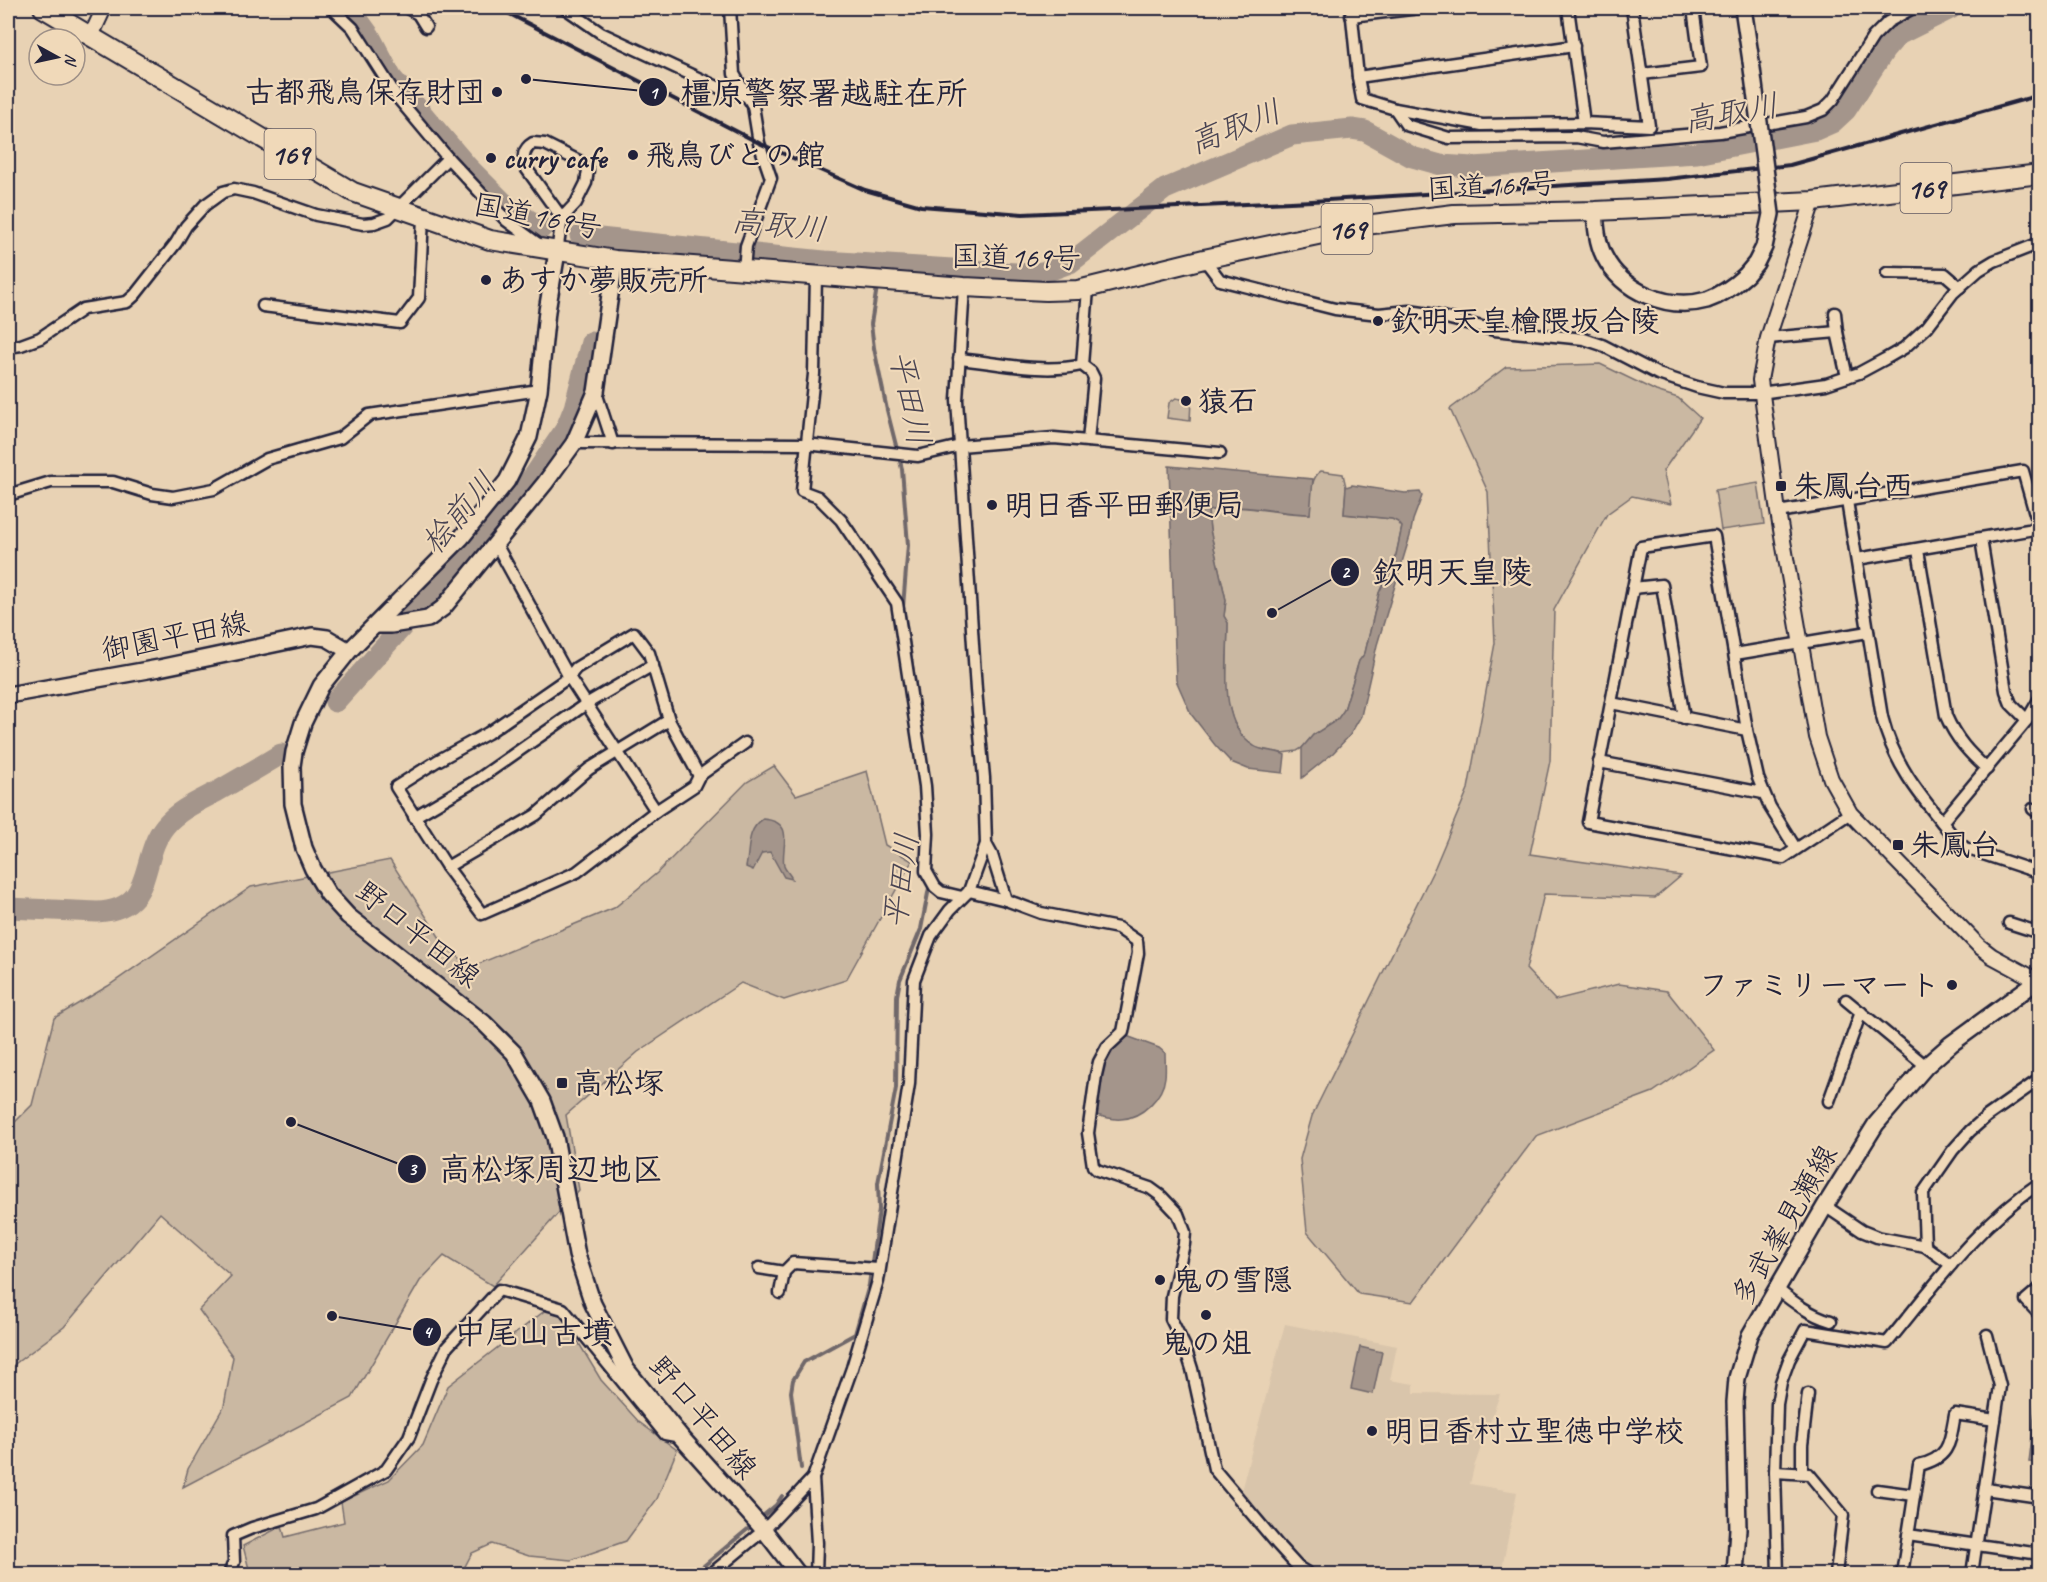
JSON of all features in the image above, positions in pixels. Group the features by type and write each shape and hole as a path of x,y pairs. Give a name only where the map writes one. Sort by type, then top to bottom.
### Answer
{"highway":[{"name":"国道169号","path":"44,8 353,192 490,240 615,260 744,271 964,287 1046,291 1088,289 1204,259 1365,225 1443,215 1813,201 2040,174"}],"main road":[{"path":"1594,211 1603,255 1618,276 1640,293 1658,299 1675,302 1706,300 1722,293 1746,275 1756,263 1764,248 1770,214 1743,8"},
{"name":"野口平田線","path":"557,252 547,311 539,390 529,437 507,481 461,538 384,625 349,651 321,686 303,723 294,752 293,804 304,848 328,894 348,916 484,1023 514,1053 543,1101 555,1137 577,1255 593,1304 626,1369 681,1437 764,1530 798,1575"},
{"path":"384,625 428,619 443,608 574,443 596,392 615,260"},
{"name":"御園平田線","path":"8,695 159,668 312,636 327,638 349,651"},
{"name":"多武峯見瀬線","path":"1735,1575 1738,1529 1735,1402 1737,1378 1750,1335 1876,1124 1926,1066 1971,1027 2039,981"}],"street":[{"path":"91,36 104,8"},
{"path":"332,8 353,28 397,97 448,158 507,221 535,242 557,252 562,218 576,203 586,183 588,170 584,163 545,144 533,143 524,152 523,160 526,168 562,218"},
{"path":"407,8 418,14 426,27"},
{"path":"565,8 601,33 724,90 746,96"},
{"path":"730,8 733,68 736,79 753,106 759,143 771,178 746,246 744,271"},
{"path":"1420,8 1351,12 1362,99 1395,109 1482,124 1584,123 1649,126 1632,8"},
{"path":"1568,8 1584,123"},
{"path":"1642,74 1701,67 1693,8"},
{"path":"1395,109 1406,125 1449,138 1576,137 1603,142 1720,132 1806,117 1823,110 1833,100 1880,29 1913,8"},
{"path":"1358,77 1574,46"},
{"path":"8,347 40,338 83,309 127,302 135,296 176,243 186,226 205,205 223,192 234,189 253,193 315,215 363,224 388,218 448,158"},
{"path":"1813,201 1768,338 1762,361 1760,393 1800,642 1823,759 1850,813 1964,933 1992,956 2039,981"},
{"path":"263,306 400,324 419,298 423,218"},
{"path":"1204,259 1220,280 1335,309 1379,314 1409,311 1494,330 1584,339 1602,345 1658,374 1697,387 1724,393 1760,393 1826,384 1859,373 1904,348 1927,327 1960,287 1979,270 1994,261 2040,243"},
{"path":"1887,273 1945,274 1960,287"},
{"path":"816,276 814,374 802,491 818,496 841,520 897,603 926,786 928,834 926,872 941,892 1006,900 1041,913 1118,928 1137,942 1138,953 1123,1032 1107,1047 1095,1075 1088,1133 1093,1166 1097,1170 1150,1188 1178,1214 1185,1232 1172,1296 1171,1319 1185,1347 1192,1369 1214,1469 1278,1545 1298,1567 1309,1575"},
{"path":"816,1575 817,1543 813,1479 867,1322 878,1281 873,1268 909,1084 914,980 931,936 950,910 966,894 986,844 984,778 957,400 964,287"},
{"path":"1082,365 1088,289"},
{"path":"1835,313 1847,377"},
{"path":"1768,338 1837,332"},
{"path":"959,359 1028,367 1069,368 1082,365"},
{"path":"1082,365 1091,372 1094,378 1088,441"},
{"path":"8,495 51,482 113,482 152,494 173,496 214,489 267,459 340,438 369,415 539,390"},
{"path":"596,392 613,444"},
{"path":"574,443 806,444 918,456 960,446 1054,438 1220,453"},
{"path":"1778,512 2023,471 2039,529 1857,559"},
{"path":"1847,501 1882,717 1893,753 1911,783 1965,848 2040,873"},
{"path":"1796,849 1763,793 1747,730 1714,536 1641,547 1588,822 1783,858 1850,813"},
{"path":"1981,538 2006,691 2011,704 2028,720"},
{"path":"496,544 569,677 656,811"},
{"path":"1918,550 1946,716 1953,733 1965,749 1986,769"},
{"path":"1633,588 1662,585 1684,718"},
{"path":"1735,654 1868,632"},
{"path":"699,776 669,720 649,653 634,633 576,668 569,677 488,733 396,787 447,867 482,914 577,872 656,811 694,786 699,776 745,743"},
{"path":"414,817 477,780 586,704 653,665"},
{"path":"1942,822 2028,720 2040,698"},
{"path":"1611,703 1747,730"},
{"path":"447,867 536,815 589,768 669,720"},
{"path":"1599,762 1763,793"},
{"path":"986,844 992,855 1006,900"},
{"path":"2009,923 2040,933"},
{"path":"1846,1000 1926,1066"},
{"path":"1828,1101 1860,1012"},
{"path":"1925,1246 1923,1193 1953,1150 1970,1131 2040,1079"},
{"path":"1778,1575 1775,1472 1777,1404 1780,1382 1805,1330 1887,1343 1951,1265 2001,1212 2040,1183"},
{"path":"1825,1206 1848,1223 1877,1237 1925,1246 1951,1265"},
{"path":"780,1293 784,1272 794,1263 873,1268"},
{"path":"759,1268 784,1272"},
{"path":"2040,1288 2026,1300 2040,1315"},
{"path":"1777,1289 1806,1310 1831,1321"},
{"path":"229,1575 234,1562 233,1536 316,1509 386,1470 409,1437 431,1380 447,1347 499,1290 563,1309 665,1434 681,1437"},
{"path":"1972,1575 2000,1386 1987,1335"},
{"path":"1802,1473 1802,1445 1808,1394"},
{"path":"1902,1575 1919,1465 1933,1462 1943,1454 1950,1440 1955,1414 1995,1420"},
{"path":"1775,1472 1809,1474 1843,1515 1836,1575"},
{"path":"711,1575 764,1530 813,1479"},
{"path":"1985,1489 2040,1497"},
{"path":"1877,1490 1914,1495"},
{"path":"1908,1535 2040,1554"}],"shaded area":[{"path":"1600,364 1656,391 1678,398 1700,418 1663,471 1671,504 1632,496 1607,514 1554,610 1550,761 1530,854 1681,876 1655,898 1544,894 1526,969 1555,1000 1619,984 1667,991 1714,1050 1653,1092 1536,1136 1413,1302 1359,1294 1307,1232 1300,1159 1312,1116 1435,867 1468,789 1495,643 1488,492 1450,409 1506,367"},
{"path":"1176,398 1191,401 1190,421 1167,418 1169,403"},
{"path":"1169,466 1313,479 1310,514 1232,507 1208,511 1210,530 1226,600 1224,616 1228,623 1227,690 1234,723 1242,736 1254,746 1285,755 1283,773 1248,769 1231,762 1191,714 1176,680"},
{"path":"1321,471 1343,474 1346,487 1344,514 1392,519 1402,527 1396,555 1379,593 1365,653 1359,661 1344,710 1337,720 1313,735 1302,748 1282,753 1256,748 1244,739 1233,721 1226,696 1228,623 1224,616 1226,600 1210,530 1208,511 1233,507 1310,514 1314,479"},
{"path":"1758,483 1764,524 1721,530 1715,490"},
{"path":"1352,485 1405,493 1420,492 1422,496 1377,645 1361,716 1350,735 1333,753 1302,778 1302,748 1313,735 1337,720 1344,710 1359,661 1365,653 1379,593 1396,555 1402,527 1392,519 1344,514 1346,487"},
{"path":"774,766 796,795 867,771 885,845 912,861 846,980 784,1000 741,983 638,1052 566,1115 579,1190 493,1286 444,1256 420,1281 352,1398 183,1487 188,1469 224,1406 233,1357 199,1310 231,1276 160,1213 64,1327 8,1369 8,1129 32,1105 54,1018 108,986 251,887 390,860 445,946 471,967 614,908 657,873 747,782"},
{"path":"763,819 774,821 784,830 784,866 792,879 784,877 770,852 762,853 753,870 746,867 751,834"},
{"path":"1124,1035 1159,1048 1165,1053 1163,1085 1156,1099 1144,1111 1129,1118 1107,1118 1093,1114 1103,1063 1108,1051"},
{"path":"547,1309 562,1315 601,1380 639,1422 677,1450 657,1499 626,1541 571,1560 529,1556 492,1544 472,1553 461,1574 340,1574 322,1569 249,1569 243,1546 282,1526 285,1537 344,1522 341,1502 389,1480 423,1445 448,1386"},
{"name":"明日香村立聖徳中学校","path":"1285,1324 1397,1346 1390,1380 1414,1384 1414,1393 1500,1394 1470,1484 1517,1492 1501,1574 1317,1574 1269,1527 1241,1491"},
{"path":"1360,1347 1382,1352 1373,1394 1351,1389"},
{"path":"2036,1401 2039,1402 2039,1463 2029,1462"}],"waterway":[{"name":"高取川","path":"346,8 357,18 370,36 392,78 468,167 508,207 542,228"},
{"name":"高取川","path":"580,236 824,261 1031,274 1070,263 1165,189 1292,135 1352,129 1365,131 1412,157 1441,165 1473,167 1697,153 1816,130 1832,123 1846,110 1885,50 1898,35 1952,8"},
{"name":"平田川","path":"879,274 881,264"},
{"name":"平田川","path":"877,287 871,324 887,410 902,469 908,545 903,607 916,691"},
{"name":"桧前川","path":"335,702 498,520 535,474 566,428 574,408 591,342"},
{"name":"桧前川","path":"8,908 97,912 116,909 129,902 138,892 157,839 170,820 189,806 281,754"},
{"name":"平田川","path":"930,785 933,827 931,873"},
{"name":"平田川","path":"801,1468 791,1392 793,1380 804,1362 855,1334 869,1285 879,1209 878,1183 896,1088 897,996 900,980 921,929 930,883"},
{"name":"平田川","path":"764,1515 776,1505 782,1496"},
{"name":"平田川","path":"694,1574 749,1528"}],"railway":[{"path":"498,8 759,143 865,190 921,206 1023,214 1312,201 1667,179 1790,165 2040,95"}],"place":[{"name":"橿原警察署越駐在所","path":"526,79"},
{"name":"古都飛鳥保存財団","path":"497,92"},
{"name":"飛鳥びとの館","path":"633,155"},
{"name":"curry cafe","path":"491,158"},
{"name":"あすか夢販売所","path":"486,280"},
{"name":"欽明天皇檜隈坂合陵","path":"1378,321"},
{"name":"猿石","path":"1186,401"},
{"name":"朱鳳台西","path":"1781,486"},
{"name":"明日香平田郵便局","path":"992,505"},
{"name":"欽明天皇陵","path":"1272,613"},
{"name":"朱鳳台","path":"1898,845"},
{"name":"ファミリーマート","path":"1952,985"},
{"name":"高松塚","path":"562,1083"},
{"name":"高松塚周辺地区","path":"291,1122"},
{"name":"鬼の雪隠","path":"1160,1280"},
{"name":"鬼の俎","path":"1206,1315"},
{"name":"中尾山古墳","path":"332,1316"},
{"name":"明日香村立聖徳中学校","path":"1372,1431"}]}
